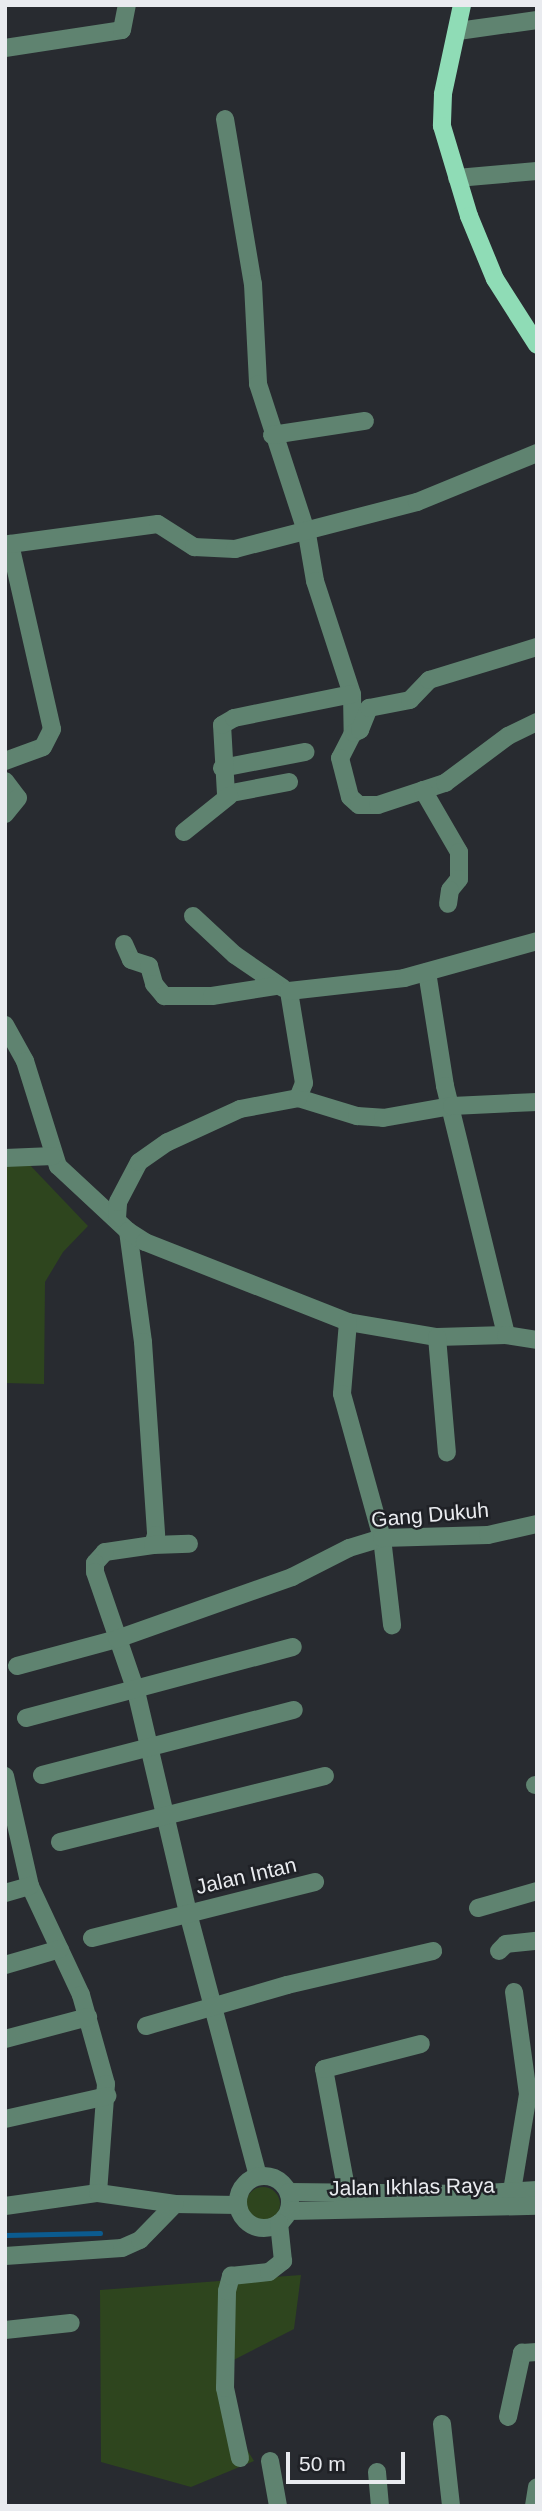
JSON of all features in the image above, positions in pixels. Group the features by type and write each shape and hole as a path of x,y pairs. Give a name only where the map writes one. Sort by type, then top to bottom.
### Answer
{"main road":[{"path":"462,5 441,108 457,178 495,279 537,345"}],"street":[{"path":"5,48 122,30 127,5"},
{"path":"458,31 537,20"},
{"path":"225,119 253,284 259,349 255,373 272,435 307,534 315,581 352,694 353,733 340,758 354,803 378,805 459,775 508,736 537,722"},
{"path":"457,178 537,171"},
{"path":"272,435 365,421"},
{"path":"5,761 43,747 52,729 8,536 158,524 172,529 179,540 213,550 307,534 417,502 537,453"},
{"path":"353,733 360,730 369,708 410,700 429,680 537,647"},
{"path":"229,796 222,768 222,725 226,720 352,694"},
{"path":"222,768 305,752"},
{"path":"5,781 18,797 5,814"},
{"path":"184,832 229,796 289,782"},
{"path":"423,790 459,852 460,879 450,890 448,904"},
{"path":"193,916 282,988 304,1083 298,1098"},
{"path":"124,944 131,960 149,966 154,984 164,996 212,996 427,972 537,941"},
{"path":"427,972 452,1106 506,1335"},
{"path":"5,1025 25,1061 53,1156 65,1177 90,1192 145,1242 348,1322 437,1337 506,1335 537,1340"},
{"path":"153,1545 143,1342 119,1220 118,1202 139,1162 168,1142 240,1109 298,1098 357,1116 383,1118 452,1106 537,1102"},
{"path":"5,1158 53,1156"},
{"path":"348,1322 342,1394 382,1538 392,1625"},
{"path":"437,1337 447,1453"},
{"name":"Gang Dukuh","path":"17,1666 117,1639 292,1577 349,1548 382,1538 488,1535 537,1524"},
{"path":"189,1544 153,1545 105,1552 95,1563 117,1639 136,1691 188,1913 258,2176"},
{"path":"26,1718 136,1691 293,1647"},
{"path":"42,1775 294,1710"},
{"path":"5,1776 10,1813 30,1886 88,2017 107,2096 98,2193"},
{"path":"60,1842 325,1776"},
{"name":"Jalan Intan","path":"92,1938 315,1882"},
{"path":"5,1893 30,1886"},
{"path":"478,1908 537,1891"},
{"path":"499,1951 506,1944 537,1941"},
{"path":"5,1965 60,1949"},
{"path":"146,2026 433,1951"},
{"path":"512,2191 528,2094 514,1992"},
{"path":"5,2039 88,2017"},
{"path":"347,2193 324,2069 421,2044"},
{"path":"5,2119 107,2096"},
{"path":"5,2206 98,2193 175,2204 238,2205 247,2182 258,2176 270,2176 289,2192 537,2190"},
{"path":"240,2458 225,2388 227,2291 231,2276 269,2272 283,2262 284,2217 289,2192"},
{"path":"5,2256 122,2248 140,2240 175,2204"},
{"name":"Jalan Ikhlas Raya","path":"238,2205 241,2214 256,2226 284,2217 537,2206"},
{"path":"5,2330 71,2323"},
{"path":"508,2417 522,2353 537,2352"},
{"path":"442,2424 451,2506"},
{"path":"270,2461 278,2506"},
{"path":"377,2472 380,2506"},
{"path":"534,2506 537,2487"}],"green space":[{"path":"27,1162 88,1226 63,1252 45,1282 44,1384 5,1383 5,1164"},
{"path":"263,2187 275,2192 280,2204 275,2216 263,2221 251,2216 246,2204 251,2192"},
{"path":"301,2275 294,2329 222,2366 219,2404 254,2461 191,2487 101,2462 100,2290"}],"waterway":[{"path":"5,2235 100,2233"}]}
